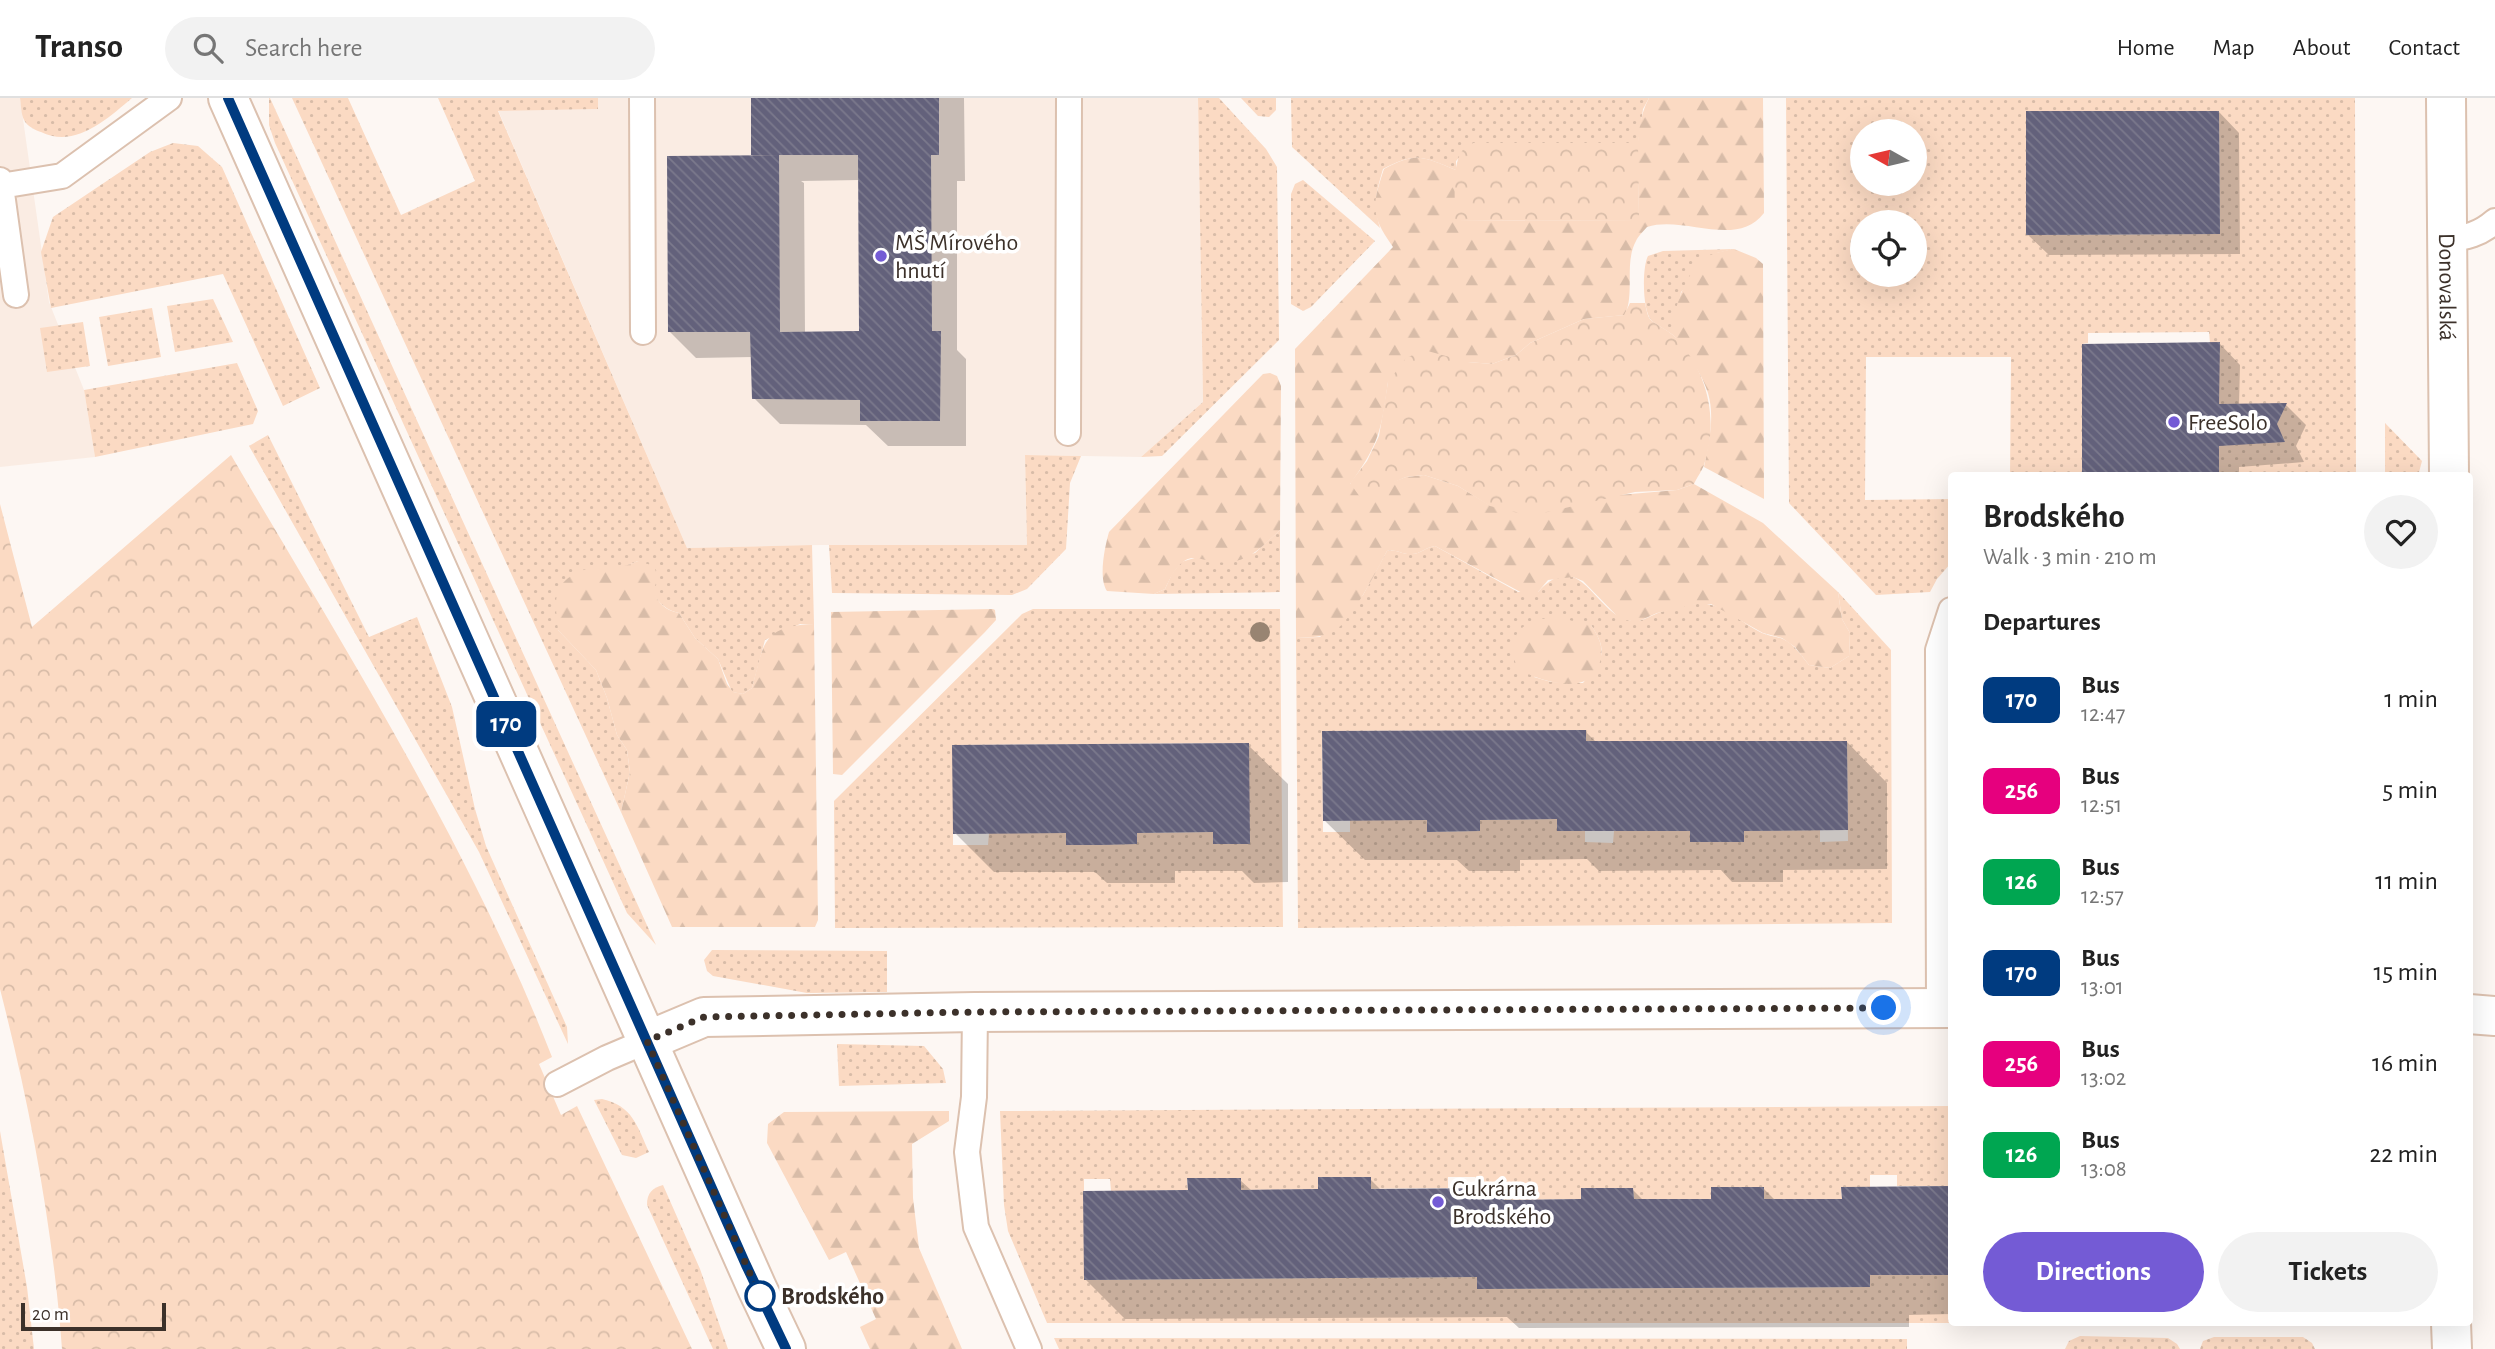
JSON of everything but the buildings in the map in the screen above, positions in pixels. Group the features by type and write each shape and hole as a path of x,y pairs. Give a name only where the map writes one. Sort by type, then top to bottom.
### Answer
{"street":[{"path":"228,98 786,1349"},
{"name":"Donovalská","path":"2446,98 2449,472"},
{"path":"647,1041 704,1017 975,1012 1945,1008"},
{"path":"2473,1014 2495,1016"},
{"path":"2451,1326 2452,1349"}],"lane":[{"path":"1,186 62,176 169,98"},
{"path":"642,98 642,332"},
{"path":"1068,433 1069,98"},
{"path":"0,180 16,295"},
{"path":"2447,239 2465,238 2483,232 2495,221"},
{"path":"1945,1008 1938,650 1948,619"},
{"path":"975,1012 974,1097 967,1152 976,1227 1029,1349"},
{"path":"557,1084 647,1041"}],"shaded area":[{"path":"0,98 20,98 49,302 84,390 95,457 0,467"},
{"name":"MŠ Mírového hnutí","path":"598,98 1198,98 1203,402 1141,457 1025,455 1027,545 687,548 498,110 598,109"}],"green space":[{"path":"20,98 132,98 90,129 66,137 54,136 29,126 23,118"},
{"path":"269,98 656,945 627,913 275,143 269,125"},
{"path":"292,98 348,98 401,215 475,181 438,98 598,98 598,109 498,111 687,548 812,545 814,624 800,624 765,640 752,688 743,694 732,692 718,659 695,638 679,613 658,600 638,561 619,569 598,567 558,630 596,670 617,735 627,750 630,772 621,812"},
{"path":"1198,98 1219,98 1266,149 1277,167 1279,340 1162,456 1141,457 1203,402"},
{"path":"1241,98 1276,98 1276,110 1269,117 1258,116"},
{"path":"1291,98 1649,98 1643,109 1638,143 1474,143 1456,161 1456,170 1420,158 1394,163 1383,169 1376,198 1380,228 1292,147"},
{"path":"1649,98 1763,98 1764,213 1753,223 1740,229 1662,224 1647,227 1632,250 1625,315 1584,319 1530,343 1516,355 1492,364 1468,362 1388,382 1378,436 1368,458 1350,484 1393,482 1424,475 1458,486 1491,506 1677,490 1694,484 1763,523 1838,592 1842,619 1850,633 1849,656 1830,668 1809,665 1795,647 1782,638 1763,633 1711,604 1697,604 1657,613 1637,622 1620,619 1583,581 1573,577 1548,580 1538,592 1526,595 1435,546 1415,554 1387,551 1363,595 1341,626 1325,635 1296,638 1295,349 1393,247 1380,226 1375,210 1384,169 1404,160 1420,158 1456,170 1456,220 1638,221 1638,142 1643,112"},
{"path":"1786,98 2355,98 2356,472 2219,472 2219,343 2210,343 2209,332 2088,333 2088,343 2082,344 2082,472 2010,472 2011,357 1866,357 1865,500 1948,499 1948,566 1930,592 1876,595 1789,503","holes":["2026,111 2219,111 2220,234 2027,235"]},
{"path":"173,143 198,146 222,167 320,388 283,406 223,274 51,308 41,252 53,217 150,152"},
{"path":"1474,143 1638,143 1639,221 1455,220 1457,164 1460,154"},
{"path":"1303,180 1375,241 1311,307 1303,311 1291,304 1291,194 1295,184"},
{"path":"1734,249 1717,253 1681,292 1675,337 1652,321 1646,309 1644,289 1648,256 1663,251"},
{"path":"1734,249 1756,258 1763,264 1764,499 1704,467 1710,430 1710,402 1704,382 1676,339 1674,328 1680,295 1697,265 1710,255"},
{"path":"213,299 233,342 175,352 167,306"},
{"path":"1630,303 1645,303 1650,319 1676,338 1703,381 1708,397 1710,431 1704,465 1694,484 1677,490 1635,492 1530,516 1490,506 1458,486 1424,475 1406,477 1360,497 1350,483 1367,461 1379,436 1388,382 1406,358 1424,350 1468,362 1492,364 1516,355 1530,343 1584,319 1624,315"},
{"path":"152,308 161,357 108,366 99,317"},
{"path":"83,322 90,366 47,372 40,328"},
{"path":"237,363 258,411 253,424 95,457 84,390"},
{"path":"1263,374 1277,376 1281,386 1280,530 1243,559 1223,563 1196,558 1181,563 1165,589 1154,594 1107,591 1103,570 1109,532"},
{"path":"2385,423 2422,461 2419,472 2385,472"},
{"path":"268,435 369,637 417,617 452,707 486,846 567,1027 568,1044 479,852 249,446"},
{"path":"231,455 404,750 444,825 519,978 552,1057 539,1064 561,1115 577,1106 692,1349 62,1349 53,1258 39,1168 0,989 0,504 32,627"},
{"path":"1025,455 1081,456 1070,483 1066,549 1027,589 1012,595 832,593 829,545 1027,545"},
{"path":"1280,530 1280,592 1154,594 1165,589 1181,562 1198,557 1215,561 1255,553"},
{"path":"1435,546 1518,592 1538,592 1553,579 1566,576 1577,579 1620,617 1633,621 1695,604 1713,605 1762,633 1787,641 1809,665 1830,668 1849,656 1850,633 1842,619 1838,592 1891,650 1892,923 1298,928 1296,638 1320,637 1363,595 1387,551 1412,554","holes":["1591,625 1602,649 1599,661 1583,683 1551,682 1534,677","1585,730 1586,741 1847,741 1848,841 1820,842 1820,830 1744,831 1743,842 1691,842 1690,831 1614,831 1613,843 1585,842 1585,831 1557,831 1557,819 1480,820 1480,831 1427,832 1427,820 1350,820 1350,832 1323,832 1322,731"]},
{"path":"638,561 654,566 658,578 653,591 658,600 666,608 679,613 695,638 718,659 727,684 733,692 743,694 752,688 763,649 774,634 784,629 814,624 818,920 815,927 672,927 621,812 630,772 627,750 617,735 596,670 558,630 556,600 565,581 588,569 619,567"},
{"path":"993,609 996,620 985,632 842,775 833,774 831,612"},
{"path":"1033,609 1280,609 1283,927 835,928 834,801 1022,614","holes":["1249,743 1249,844 1213,844 1213,832 1137,833 1136,844 1066,845 1066,833 989,833 988,845 953,845 953,745"]},
{"path":"1555,617 1591,625 1599,640 1602,654 1599,665 1593,675 1584,681 1562,684 1537,678 1517,669 1514,646 1519,631 1525,625"},
{"path":"712,950 887,951 887,992 807,993 713,976 707,971 704,960"},
{"path":"837,1044 924,1046 943,1069 946,1083 839,1086"},
{"path":"602,1099 621,1107 633,1118 649,1152 636,1158 622,1155 594,1100"},
{"path":"1948,1106 1948,1186 1897,1186 1897,1175 1870,1175 1870,1187 1841,1187 1842,1199 1764,1199 1764,1187 1711,1187 1711,1199 1634,1199 1633,1188 1581,1188 1581,1199 1504,1200 1504,1189 1476,1188 1475,1177 1448,1177 1448,1188 1241,1190 1187,1179 1188,1190 1111,1191 1110,1179 1084,1179 1084,1280 1477,1277 1478,1289 1869,1287 1870,1275 1948,1275 1948,1323 1047,1323 1008,1231 1004,1205 1000,1111"},
{"path":"949,1111 949,1121 912,1144 913,1198 919,1248 962,1349 870,1349 860,1327 876,1319 846,1252 829,1260 767,1143 768,1124 784,1112"},
{"path":"0,1131 27,1287 34,1349 0,1349"},
{"path":"663,1185 700,1269 728,1349 713,1349 647,1205 651,1192"},
{"path":"2080,1336 2168,1338 2180,1349 2065,1349 2069,1341"},
{"path":"2214,1337 2303,1337 2312,1343 2315,1349 2200,1349 2203,1341"},
{"path":"1054,1338 1907,1339 1907,1349 1059,1349"}],"bus line":[{"name":"170","path":"228,98 746,1265 786,1349"}],"place":[{"name":"MŠ Mírového hnutí","path":"881,256"},
{"name":"FreeSolo","path":"2174,422"},
{"name":"Cukrárna Brodského","path":"1438,1202"},
{"name":"Brodského","path":"760,1296"}],"route":[{"path":"760,1296 647,1041 704,1017 975,1012 1884,1008"}]}
